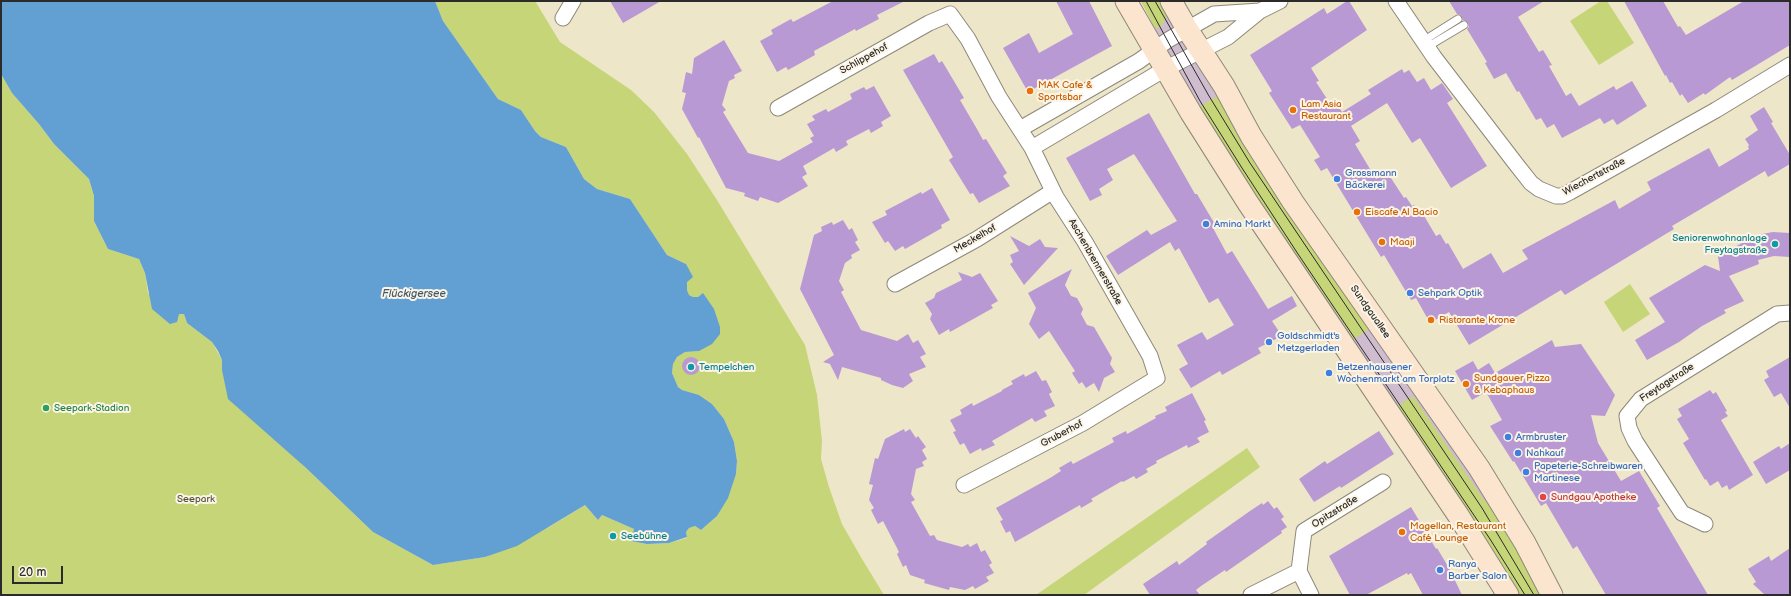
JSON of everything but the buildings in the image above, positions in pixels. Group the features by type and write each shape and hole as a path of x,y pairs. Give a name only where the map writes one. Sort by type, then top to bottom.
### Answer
{"street":[{"path":"563,18 573,1"},
{"path":"1126,1 1252,210 1458,515 1508,595"},
{"name":"Sundgauallee","path":"1171,1 1187,29 1224,86 1251,136 1293,202 1479,468 1525,543 1552,595"},
{"path":"1032,148 1166,69 1228,37 1260,11 1280,1"},
{"name":"Wiechertstraße","path":"1399,2 1425,44 1531,182 1539,189 1556,196 1562,196 1575,190 1790,66"},
{"path":"1020,129 1139,61 1154,49 1214,14 1260,11"},
{"name":"Schlippehof","path":"778,108 929,23 950,14"},
{"name":"Aschenbrennerstraße","path":"950,14 968,38 999,96 1032,148 1053,191 1150,356 1157,378"},
{"name":"Meckelhof","path":"895,284 977,239 1053,191"},
{"name":"Freytagstraße","path":"1705,524 1682,514 1635,441 1629,428 1627,416 1641,399 1777,314 1790,313"},
{"name":"Gruberhof","path":"964,485 1083,423 1157,378"},
{"name":"Opitzstraße","path":"1299,571 1304,531 1382,482"},
{"path":"1251,595 1299,571 1311,595"}],"lane":[{"path":"1425,44 1458,19"},
{"path":"1425,44 1464,25"}],"shaded area":[{"path":"1141,1 1159,1 1219,95 1493,499 1515,595 1196,109"}],"green space":[{"name":"Seepark","path":"435,1 535,1 560,42 631,90 654,112 687,154 717,200 805,345 817,395 822,441 821,459 829,487 842,524 884,595 1,595 1,74 12,93 54,144 89,179 94,196 94,221 108,249 139,259 145,273 148,293 179,314 184,314 187,323 212,342 222,360 222,370 305,467 373,532 433,565 485,557 549,527 585,505 598,520 602,515 634,529 631,541 647,544 669,543 687,538 686,532 689,528 695,526 701,530 717,516 736,474 737,461 734,442 724,419 712,404 699,395 682,390 678,387 672,373 673,364 677,357 685,352 699,351 703,293 698,297 689,295 687,290 686,264 667,255 630,199 597,189 584,179 566,147 541,137 535,131 521,110 498,99 443,21"},
{"path":"1141,1 1159,1 1167,16 1161,27 1155,28"},
{"path":"1601,1 1607,1 1634,43 1599,65 1570,21"},
{"path":"1219,95 1372,327 1354,339 1275,223 1269,227 1196,109"},
{"path":"1630,284 1650,314 1623,332 1604,302"},
{"path":"1413,396 1486,503 1493,499 1546,595 1515,595 1393,409"},
{"path":"1247,448 1260,467 1084,595 1036,595"}],"water":[{"name":"Flückigersee","path":"1,1 435,1 443,21 498,99 521,110 535,131 541,137 566,147 584,179 597,189 630,199 667,255 686,264 693,277 687,282 687,290 689,295 698,297 703,293 714,309 720,327 720,334 712,344 699,351 685,352 677,357 673,364 672,373 678,387 682,390 699,395 712,404 724,419 734,442 737,461 736,474 728,498 717,516 701,530 695,526 689,528 686,532 687,537 669,543 647,544 631,541 634,529 602,515 598,520 585,505 517,546 485,557 433,565 373,532 305,467 228,399 222,370 222,360 218,351 212,342 187,323 184,314 179,314 177,322 170,324 152,309 145,273 139,259 108,249 94,221 94,196 89,179 54,144 12,93 1,74"}],"tram line":[{"path":"1146,1 1200,101 1242,168 1298,254 1490,539 1525,595"},
{"path":"1155,1 1209,96 1250,163 1482,508 1534,595"}],"place":[{"name":"MAK Cafe & Sportsbar","path":"1030,91"},
{"name":"Lam Asia Restaurant","path":"1293,110"},
{"name":"Grossmann Bäckerei","path":"1337,179"},
{"name":"Eiscafe Al Bacio","path":"1357,212"},
{"name":"Amina Markt","path":"1206,224"},
{"name":"Maaji","path":"1382,242"},
{"name":"Seniorenwohnanlage Freytagstraße","path":"1775,244"},
{"name":"Sehpark Optik","path":"1410,293"},
{"name":"Ristorante Krone","path":"1431,320"},
{"name":"Goldschmidt's Metzgerladen","path":"1269,342"},
{"name":"Tempelchen","path":"691,367"},
{"name":"Betzenhausener Wochenmarkt am Torplatz","path":"1329,373"},
{"name":"Sundgauer Pizza & Kebaphaus","path":"1466,384"},
{"name":"Seepark-Stadion","path":"46,408"},
{"name":"Armbruster","path":"1508,437"},
{"name":"Nahkauf","path":"1518,453"},
{"name":"Papeterie-Schreibwaren Martinese","path":"1526,472"},
{"name":"Sundgau Apotheke","path":"1543,497"},
{"name":"Magellan, Restaurant Café Lounge","path":"1402,532"},
{"name":"Seebühne","path":"613,536"},
{"name":"Ranya Barber Salon","path":"1440,570"}]}
